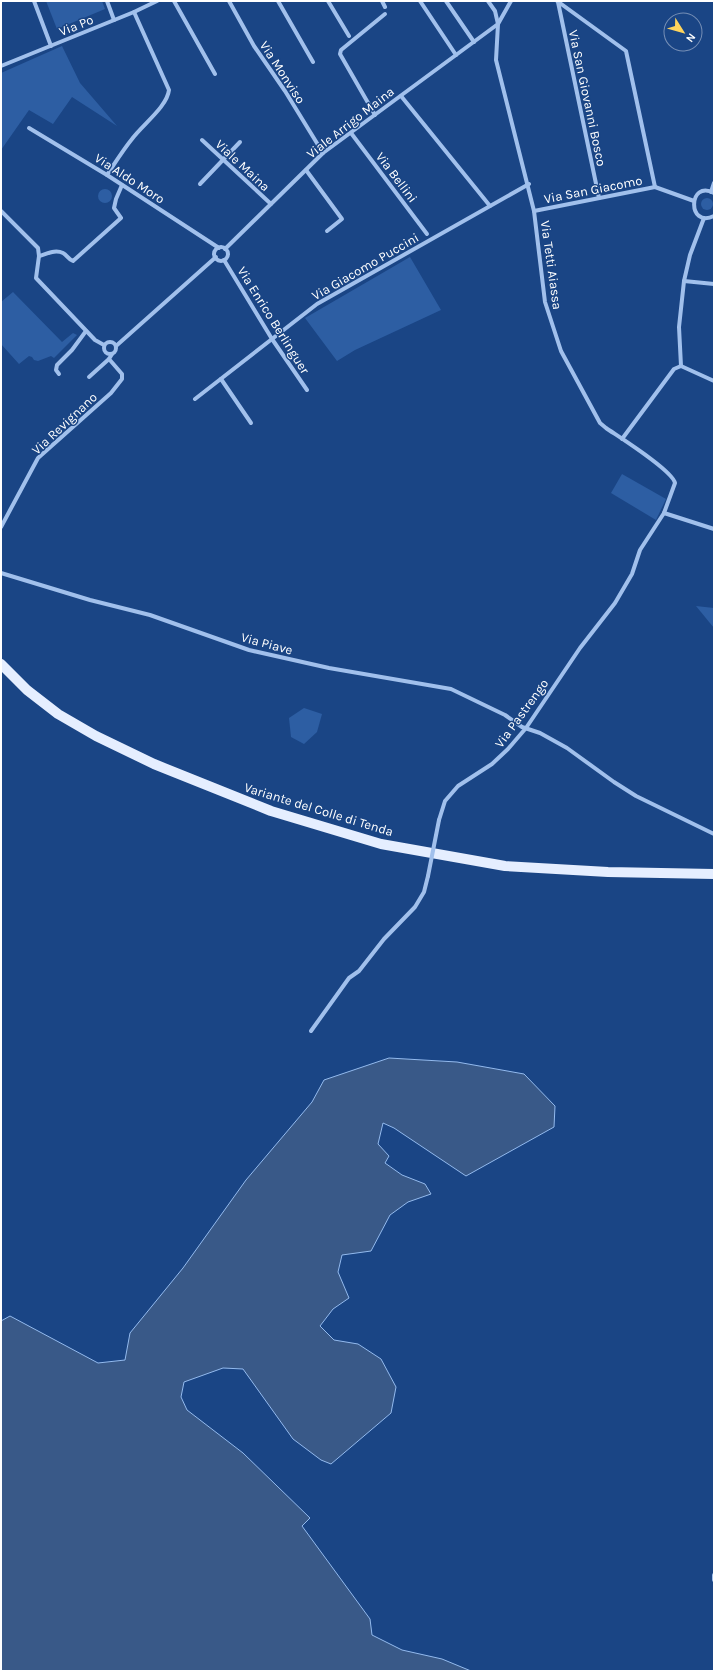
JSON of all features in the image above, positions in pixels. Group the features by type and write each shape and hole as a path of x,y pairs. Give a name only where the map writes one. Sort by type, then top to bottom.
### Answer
{"main road":[{"name":"Variante del Colle di Tenda","path":"1,664 27,690 58,714 96,736 154,764 271,811 381,844 505,866 608,872 714,874"}],"street":[{"path":"34,1 51,46"},
{"path":"107,1 114,20"},
{"name":"Via Po","path":"1,66 134,12 157,1"},
{"path":"174,1 215,74"},
{"name":"Via Monviso","path":"229,1 254,46 285,91 323,153"},
{"path":"278,1 313,62"},
{"path":"328,1 349,36"},
{"path":"382,1 385,7"},
{"path":"420,1 456,55"},
{"path":"446,1 474,42"},
{"name":"Via Tetti Aiassa","path":"488,1 495,11 498,24 496,60 534,211 545,302 561,351 600,423 674,479 674,488 664,513"},
{"path":"498,24 511,1"},
{"path":"557,1 626,51 655,187 694,201"},
{"name":"Via San Giovanni Bosco","path":"557,1 599,198"},
{"path":"106,175 132,139 161,105 169,90 134,12"},
{"path":"375,115 340,54 341,50 385,14"},
{"name":"Viale Arrigo Maina","path":"226,249 323,153 498,24"},
{"path":"401,96 490,206"},
{"name":"Via Aldo Moro","path":"30,128 122,185 218,248"},
{"name":"Via Bellini","path":"351,133 427,234"},
{"name":"Viale Maina","path":"202,140 271,204"},
{"path":"200,184 222,159 240,142"},
{"path":"306,170 342,219 327,231"},
{"path":"714,183 713,192 707,191 698,194 694,201 694,209 700,216 704,218 714,216"},
{"name":"Via Giacomo Puccini","path":"195,399 317,304 528,184"},
{"path":"40,256 54,251 63,253 73,261 121,218 114,208 122,185"},
{"name":"Via San Giacomo","path":"534,211 655,187"},
{"path":"1,212 38,248 40,256 36,278 95,340 104,345"},
{"path":"681,366 679,327 684,281 690,255 704,218"},
{"path":"218,248 226,249 228,254 224,260 216,258 215,251 218,248"},
{"path":"104,345 108,342 113,343 116,346 216,258"},
{"name":"Via Enrico Berlinguer","path":"224,260 272,339 307,390"},
{"path":"684,281 714,284"},
{"path":"59,374 56,370 57,365 72,350 86,331"},
{"path":"104,345 104,350 107,354 112,354"},
{"name":"Via Revignano","path":"89,377 116,351 116,346"},
{"name":"Via Revignano","path":"1,527 38,458 111,393 122,379 122,374 109,359"},
{"path":"622,439 667,378 674,370 681,366"},
{"path":"681,366 714,381"},
{"path":"221,379 251,423"},
{"path":"664,513 714,529"},
{"name":"Via Pastrengo","path":"311,1031 349,978 359,970 384,939 415,907 424,892 438,820 445,801 458,786 500,759 526,728 580,648 618,596 632,574 640,550 664,513"},
{"name":"Via Piave","path":"1,573 90,600 150,615 249,650 328,668 451,689 500,712 522,727 540,733 567,748 636,796 714,834"},
{"path":"714,1575 714,1580"}],"shaded area":[{"path":"46,1 102,1 105,9 57,29"},
{"path":"62,46 80,83 117,126 72,97 53,124 29,110 1,150 1,73"},
{"path":"102,189 108,189 112,193 112,199 108,203 102,203 98,199 98,193"},
{"path":"709,198 712,199 712,209 705,210 702,209 701,202 702,199"},
{"path":"410,257 441,310 355,350 337,361 305,318"},
{"path":"13,292 62,342 73,333 77,335 54,358 51,356 38,361 29,356 19,364 1,344 1,302"},
{"path":"622,474 666,499 656,520 611,493"},
{"path":"696,606 714,608 714,628"},
{"path":"304,708 322,714 317,732 304,744 291,737 289,718"},
{"path":"389,1058 457,1062 524,1074 555,1106 554,1127 466,1176 394,1128 383,1123 378,1144 389,1156 385,1163 402,1175 425,1184 431,1194 408,1202 390,1215 371,1251 342,1255 338,1272 349,1298 333,1309 320,1326 334,1340 358,1344 381,1359 396,1387 391,1413 331,1464 321,1460 293,1439 243,1369 223,1368 184,1382 181,1397 187,1410 243,1453 310,1518 302,1526 370,1619 372,1635 402,1650 442,1659 471,1671 1,1671 1,1321 10,1316 98,1363 125,1360 130,1333 183,1268 246,1180 312,1102 324,1080"}]}
